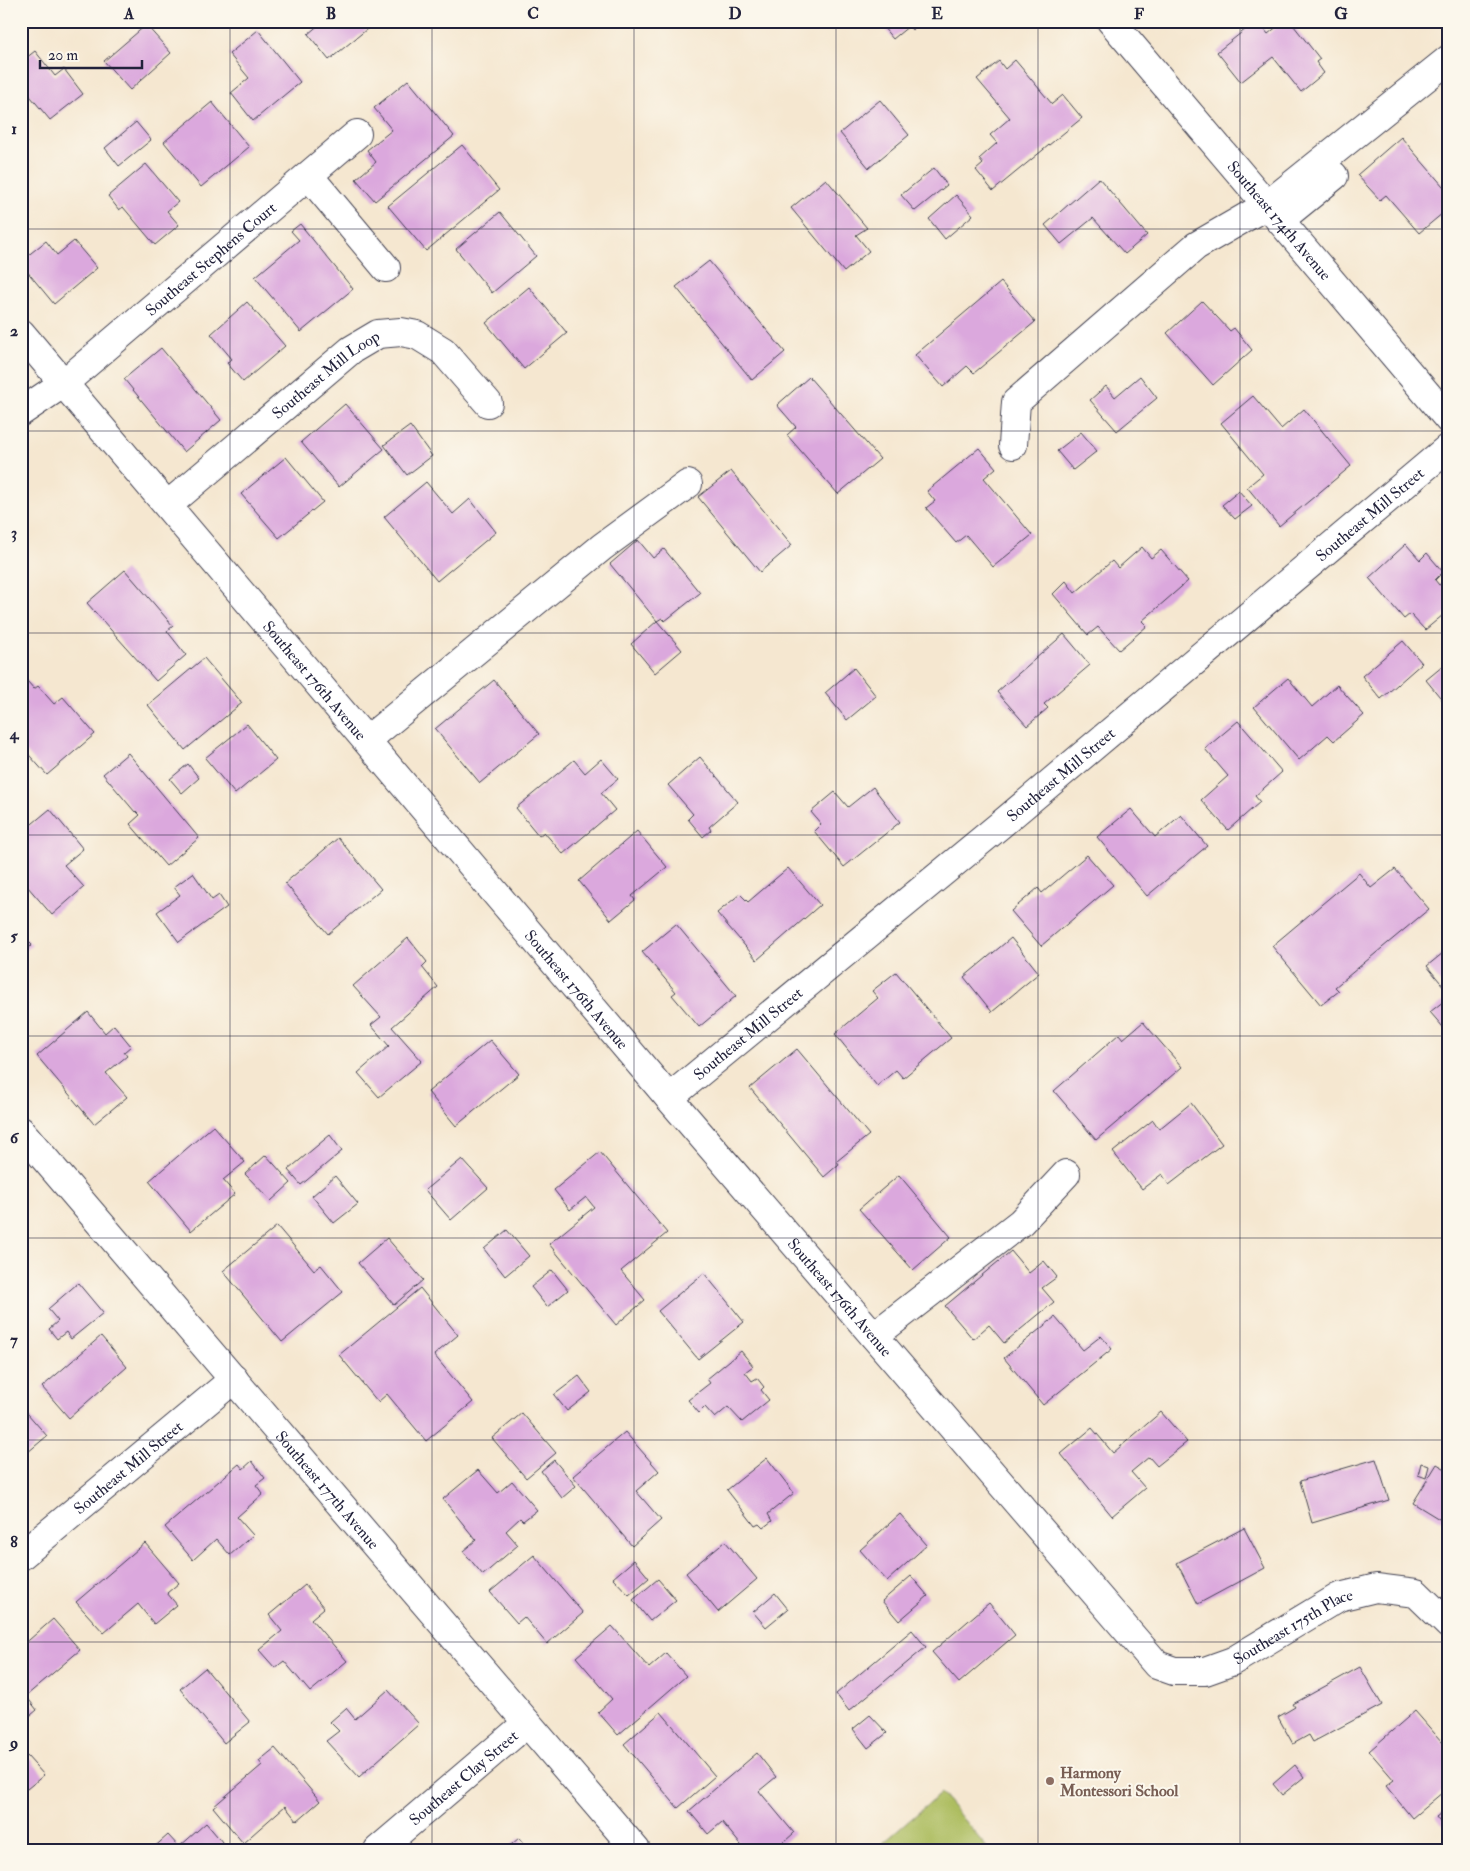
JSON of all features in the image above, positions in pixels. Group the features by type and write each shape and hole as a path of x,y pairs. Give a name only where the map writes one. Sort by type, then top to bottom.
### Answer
{"street":[{"name":"Southeast 174th Avenue","path":"1111,21 1449,420"},
{"path":"1273,213 1449,59"},
{"name":"Southeast Stephens Court","path":"21,412 64,383 357,134"},
{"path":"309,176 386,268"},
{"path":"1013,445 1016,402 1196,246 1273,213 1334,176"},
{"name":"Southeast Mill Loop","path":"168,505 351,350 378,334 400,332 417,334 444,351 488,403"},
{"name":"Southeast 176th Avenue","path":"21,333 669,1098 1137,1641"},
{"name":"Southeast Mill Street","path":"669,1098 999,826 1449,447"},
{"path":"367,740 602,547 688,484"},
{"name":"Southeast 177th Avenue","path":"21,1131 636,1850"},
{"path":"874,1336 1021,1222 1066,1174"},
{"name":"Southeast Mill Street","path":"21,1556 234,1379"},
{"name":"Southeast 175th Place","path":"1137,1641 1157,1664 1174,1671 1205,1671 1233,1660 1339,1597 1376,1588 1416,1593 1449,1624"},
{"name":"Southeast Clay Street","path":"378,1850 527,1723"}],"green space":[{"path":"941,1793 989,1850 875,1850"}],"building":[{"path":"320,21 370,21 372,25 329,60 308,34 321,23"},
{"path":"878,21 922,21 912,30 909,26 893,39"},
{"path":"1256,21 1268,34 1284,21 1290,21 1320,59 1316,62 1324,73 1301,92 1273,57 1241,82 1217,52"},
{"path":"146,25 171,53 130,90 104,61"},
{"path":"258,30 300,82 253,121 231,93 249,78 229,54"},
{"path":"35,51 55,76 64,69 83,94 50,120 21,85 21,62"},
{"path":"1015,60 1052,104 1063,95 1082,118 993,191 976,170 983,164 979,159 997,143 990,135 1010,118 977,79 999,61 1005,69"},
{"path":"408,80 454,136 375,201 356,179 376,162 367,150 392,130 374,108"},
{"path":"880,100 909,135 869,168 840,133"},
{"path":"212,102 249,147 201,187 164,142"},
{"path":"136,122 151,140 119,166 105,148"},
{"path":"1401,137 1449,193 1449,208 1419,233 1386,195 1380,200 1357,175"},
{"path":"462,145 499,190 426,251 388,206"},
{"path":"146,164 178,202 167,211 179,225 155,245 123,207 119,210 108,196"},
{"path":"934,168 947,185 915,211 901,195"},
{"path":"1099,178 1147,235 1125,254 1093,218 1061,244 1045,225"},
{"path":"826,179 867,228 856,235 869,251 844,272 791,208"},
{"path":"956,195 973,215 945,239 929,219"},
{"path":"500,212 536,256 492,293 456,249"},
{"path":"300,224 353,289 301,332 255,277 299,240 291,231"},
{"path":"46,241 57,255 74,241 97,268 54,304 21,264 21,261"},
{"path":"709,261 785,352 752,380 676,287"},
{"path":"1001,282 1035,322 974,373 967,366 943,387 915,355"},
{"path":"529,287 567,333 524,369 486,323"},
{"path":"1202,301 1230,331 1234,328 1252,350 1213,385 1167,333"},
{"path":"247,302 285,346 243,382 227,363 232,359 211,334"},
{"path":"161,348 221,420 184,452 124,379"},
{"path":"1140,376 1157,398 1117,431 1090,400 1106,386 1115,397"},
{"path":"809,377 880,459 838,494 787,435 796,427 777,405"},
{"path":"1253,396 1281,429 1304,409 1351,466 1279,526 1247,487 1263,474 1221,423"},
{"path":"345,404 384,449 339,487 301,442"},
{"path":"410,426 432,456 407,475 384,445"},
{"path":"1081,432 1097,451 1073,470 1057,451"},
{"path":"979,448 996,468 984,478 1032,535 993,567 966,535 956,543 926,508 935,501 927,491"},
{"path":"286,457 323,502 279,538 241,494"},
{"path":"731,471 792,545 760,572 698,497"},
{"path":"426,482 453,514 470,499 496,532 437,581 384,517"},
{"path":"1239,491 1252,506 1235,519 1222,505"},
{"path":"638,540 653,558 664,549 700,593 665,621 662,618 657,621 610,564"},
{"path":"1406,544 1420,560 1427,553 1443,572 1435,580 1449,593 1449,610 1425,630 1410,614 1404,619 1369,578"},
{"path":"1142,547 1151,558 1161,550 1188,581 1142,621 1147,626 1119,650 1098,627 1088,635 1053,594 1066,581 1075,593 1112,561 1118,568"},
{"path":"125,570 173,626 167,631 186,655 156,681 87,603"},
{"path":"657,621 682,650 655,673 631,644"},
{"path":"1064,634 1090,665 1044,704 1048,708 1027,726 997,692"},
{"path":"1403,641 1422,663 1381,699 1362,676"},
{"path":"204,658 242,703 185,750 148,705"},
{"path":"1449,661 1449,708 1426,680"},
{"path":"854,668 876,696 847,720 825,693"},
{"path":"21,674 34,689 38,686 54,704 63,697 95,734 47,775 21,746"},
{"path":"1288,678 1312,707 1337,685 1364,715 1334,741 1328,735 1299,760 1254,707"},
{"path":"494,680 539,734 480,783 435,729"},
{"path":"1238,721 1282,772 1255,796 1260,802 1228,830 1201,800 1228,776 1205,749"},
{"path":"247,724 276,760 235,794 205,758"},
{"path":"128,753 199,838 166,866 130,824 140,815 135,812 103,774"},
{"path":"700,757 738,802 709,827 711,830 703,837 688,819 693,814 668,785"},
{"path":"601,759 618,779 601,793 615,810 563,854 544,832 539,836 516,808 574,760 585,773"},
{"path":"188,764 199,778 182,793 170,779"},
{"path":"873,787 900,822 844,867 814,831 821,824 811,812 835,792 848,807"},
{"path":"50,809 83,849 64,865 84,887 52,915 21,879 21,833"},
{"path":"1131,809 1155,837 1181,815 1207,846 1147,896 1097,837"},
{"path":"637,831 667,867 632,896 635,900 611,920 579,881"},
{"path":"338,838 381,889 328,934 285,883"},
{"path":"1087,855 1113,885 1041,946 1011,911 1038,888 1042,893"},
{"path":"788,868 820,905 757,960 717,913 740,894 748,902"},
{"path":"1395,869 1429,909 1335,987 1339,991 1321,1005 1272,946 1359,873 1371,888"},
{"path":"193,873 212,900 219,895 227,907 179,942 157,912 180,895 174,887"},
{"path":"676,924 736,996 699,1027 672,995 676,992 642,952"},
{"path":"21,934 32,945 21,955"},
{"path":"408,938 427,962 422,967 438,987 392,1027 422,1061 379,1097 358,1073 389,1046 371,1025 381,1017 353,986"},
{"path":"1011,938 1039,973 992,1012 964,977"},
{"path":"1449,948 1449,993 1427,966"},
{"path":"896,972 951,1038 903,1078 896,1070 877,1086 835,1034 878,998 872,991"},
{"path":"1449,997 1449,1034 1430,1012"},
{"path":"88,1012 105,1033 114,1025 131,1046 124,1052 127,1056 106,1073 127,1097 94,1124 37,1056"},
{"path":"1143,1022 1182,1067 1096,1140 1054,1091 1119,1034 1123,1039"},
{"path":"490,1040 519,1074 456,1126 428,1092"},
{"path":"797,1049 869,1135 837,1161 839,1164 824,1177 750,1088"},
{"path":"1191,1103 1222,1144 1169,1185 1162,1174 1142,1189 1113,1152 1153,1120 1159,1129"},
{"path":"213,1126 245,1162 223,1180 235,1194 191,1231 149,1181"},
{"path":"330,1135 342,1151 301,1185 288,1170"},
{"path":"600,1152 667,1233 621,1271 645,1300 616,1325 549,1244 594,1207 586,1197 570,1210 554,1190"},
{"path":"266,1155 291,1183 271,1201 245,1174"},
{"path":"462,1159 488,1188 451,1220 425,1190"},
{"path":"1449,1172 1449,1190 1443,1174"},
{"path":"899,1175 951,1237 913,1270 859,1209"},
{"path":"335,1176 358,1204 334,1223 312,1196"},
{"path":"277,1226 314,1270 321,1265 343,1292 282,1342 223,1271"},
{"path":"507,1230 529,1256 505,1276 484,1249"},
{"path":"387,1238 423,1280 394,1305 358,1263"},
{"path":"1011,1251 1029,1273 1044,1261 1057,1277 1042,1288 1054,1302 1004,1343 989,1325 973,1339 945,1306"},
{"path":"552,1270 568,1290 547,1307 531,1287"},
{"path":"704,1273 744,1322 698,1359 658,1311"},
{"path":"78,1283 103,1313 71,1339 66,1332 57,1339 49,1329 58,1321 48,1309"},
{"path":"420,1288 458,1335 434,1355 473,1402 426,1441 387,1394 378,1402 339,1355"},
{"path":"1055,1317 1083,1350 1101,1336 1112,1349 1043,1405 1004,1358"},
{"path":"101,1336 127,1367 69,1418 42,1387"},
{"path":"741,1351 753,1366 745,1372 752,1381 757,1378 764,1387 761,1390 769,1400 742,1422 728,1407 715,1418 705,1407 699,1413 688,1400 710,1383 707,1379"},
{"path":"579,1376 591,1392 567,1411 554,1395"},
{"path":"21,1406 47,1436 21,1458"},
{"path":"1161,1412 1187,1442 1157,1466 1149,1457 1131,1472 1145,1488 1112,1516 1061,1454 1092,1428 1113,1453"},
{"path":"522,1413 556,1453 526,1478 492,1438"},
{"path":"625,1432 659,1471 636,1491 661,1520 632,1546 573,1476"},
{"path":"767,1458 794,1493 768,1514 772,1521 763,1528 759,1524 755,1526 727,1490"},
{"path":"1376,1459 1389,1500 1312,1523 1300,1481"},
{"path":"554,1460 576,1486 562,1498 541,1471"},
{"path":"252,1461 265,1478 256,1485 263,1494 237,1517 253,1535 230,1555 216,1539 193,1560 165,1527 239,1464 243,1469"},
{"path":"1421,1463 1429,1466 1426,1478 1418,1475"},
{"path":"1437,1464 1449,1471 1449,1525 1413,1503"},
{"path":"478,1470 498,1493 512,1481 537,1510 523,1521 520,1518 506,1531 518,1545 483,1575 463,1551 476,1540 443,1499"},
{"path":"900,1514 927,1545 887,1581 860,1550"},
{"path":"1244,1528 1265,1568 1198,1604 1177,1563"},
{"path":"725,1541 757,1579 718,1612 686,1573"},
{"path":"145,1543 179,1583 167,1593 177,1605 154,1624 138,1604 104,1633 76,1602"},
{"path":"534,1555 583,1613 547,1644 524,1617 517,1623 490,1592"},
{"path":"634,1560 649,1578 629,1595 613,1578"},
{"path":"911,1576 928,1596 899,1621 882,1601"},
{"path":"658,1579 676,1600 650,1621 633,1600"},
{"path":"305,1585 324,1608 311,1619 347,1661 310,1692 284,1661 275,1668 259,1650 282,1631 269,1615"},
{"path":"775,1593 788,1609 766,1627 753,1612"},
{"path":"989,1603 1015,1635 959,1683 932,1652"},
{"path":"53,1619 80,1650 26,1696 37,1710 25,1720 21,1715 21,1647"},
{"path":"612,1626 649,1668 666,1653 686,1676 618,1735 598,1712 612,1699 576,1657"},
{"path":"912,1630 926,1647 849,1711 836,1694"},
{"path":"1360,1667 1382,1705 1313,1742 1309,1735 1293,1744 1278,1717 1295,1707 1293,1704"},
{"path":"205,1668 250,1722 224,1743 180,1689"},
{"path":"388,1690 419,1724 359,1777 326,1741 339,1731 330,1722 346,1708 355,1719"},
{"path":"1415,1711 1449,1750 1449,1787 1412,1818 1386,1786 1394,1780 1369,1751"},
{"path":"661,1712 715,1776 678,1808 624,1744"},
{"path":"870,1715 887,1733 868,1748 853,1729"},
{"path":"275,1748 320,1801 297,1821 285,1806 243,1843 213,1807 262,1765 259,1761"},
{"path":"757,1753 776,1777 759,1791 794,1833 775,1850 745,1850 722,1822 708,1834 689,1811"},
{"path":"27,1756 44,1775 27,1789 21,1782 21,1760"},
{"path":"1295,1765 1304,1777 1282,1795 1273,1784"},
{"path":"1449,1807 1449,1834 1436,1817"},
{"path":"206,1823 229,1850 151,1850 168,1835 179,1847"},
{"path":"519,1838 529,1850 505,1850"}],"place":[{"name":"Harmony Montessori School","path":"1050,1781"}]}
